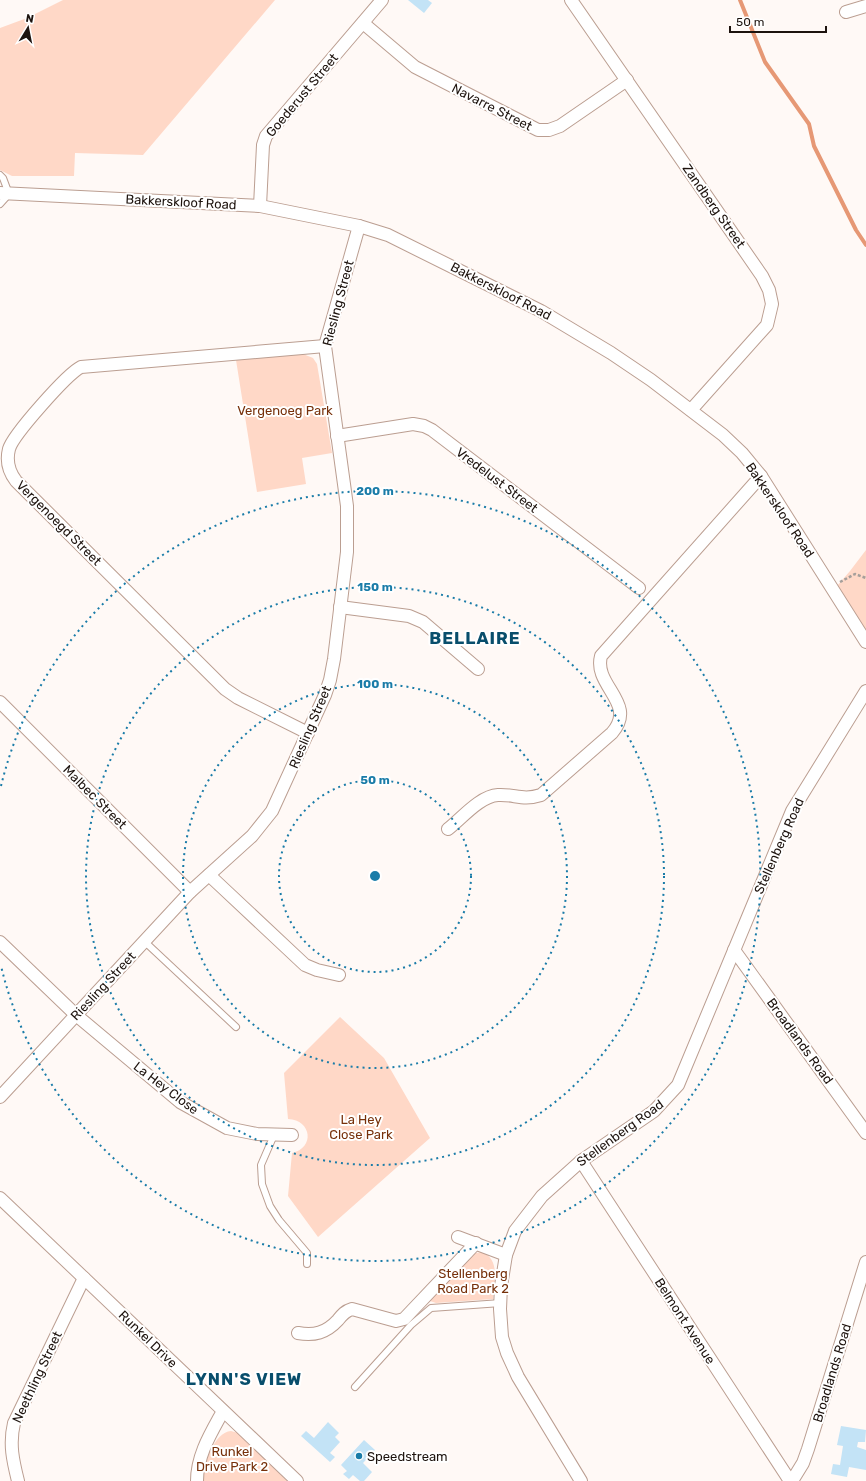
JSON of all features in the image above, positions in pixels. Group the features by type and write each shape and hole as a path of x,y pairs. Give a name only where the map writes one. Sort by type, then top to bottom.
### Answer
{"street":[{"name":"Goederust Street","path":"260,206 263,145 266,136 382,0"},
{"name":"Zandberg Street","path":"571,0 762,276 770,297 772,304 767,324 691,410"},
{"path":"846,12 866,6"},
{"name":"Navarre Street","path":"363,23 415,67 538,130 548,130 560,126 626,80"},
{"name":"Bakkerskloof Road","path":"5,193 260,206 358,226 388,235 541,311 611,353 691,410 742,453 761,476 866,642"},
{"name":"Riesling Street","path":"0,1097 190,892 236,852 264,824 272,811 325,695 330,680 334,659 347,552 348,530 325,346 358,226"},
{"name":"Vergenoegd Street","path":"308,734 238,698 225,689 16,481 9,469 8,456 14,438 66,378 81,367 325,346"},
{"name":"Vredelust Street","path":"337,436 413,424 432,430 639,588"},
{"path":"448,829 490,797 500,795 531,798 541,795 612,733 619,725 621,712 618,702 599,671 601,656 761,476"},
{"path":"340,607 409,616 423,622 478,669"},
{"name":"Stellenberg Road","path":"581,1481 518,1377 506,1353 502,1337 500,1303 506,1255 516,1231 542,1196 581,1161 654,1112 678,1085 792,811 866,691"},
{"name":"Malbec Street","path":"0,702 190,892"},
{"path":"209,875 305,965 317,970 339,975"},
{"name":"La Hey Close","path":"0,942 76,1015 180,1102 227,1128 240,1132 292,1135"},
{"name":"Broadlands Road","path":"734,950 866,1133"},
{"name":"Belmont Avenue","path":"581,1161 791,1481"},
{"name":"Runkel Drive","path":"0,1198 297,1481"},
{"path":"458,1237 506,1255"},
{"path":"298,1333 318,1334 330,1327 347,1310 352,1309 396,1321 404,1319 476,1244"},
{"name":"Broadlands Road","path":"791,1481 803,1463 808,1450 866,1262"},
{"name":"Neethling Street","path":"18,1481 11,1450 11,1435 14,1423 84,1278"},
{"path":"197,1481 197,1468 200,1456 223,1411"}],"lane":[{"path":"0,204 5,193 2,176"},
{"path":"144,941 236,1027"},
{"path":"274,1135 260,1165 262,1184 270,1206 279,1220 307,1253 306,1264"},
{"path":"355,1387 411,1325 431,1308 500,1303"}],"path":[{"path":"831,587 855,574 866,578"}],"green space":[{"path":"63,0 275,0 143,155 75,153 74,176 12,176 0,170 0,28 27,18"},
{"name":"Vergenoeg Park","path":"303,354 313,358 317,364 332,453 302,458 306,484 257,492 236,360"},
{"path":"866,550 866,632 837,586"},
{"name":"La Hey Close Park","path":"340,1017 384,1058 430,1138 318,1237 288,1196 292,1153 304,1146 308,1134 302,1124 288,1119 284,1073"},
{"name":"Stellenberg Road Park 2","path":"481,1252 487,1255 494,1265 495,1279 493,1299 436,1303 427,1300 472,1254"},
{"name":"Runkel Drive Park 2","path":"231,1431 238,1433 287,1481 203,1481 203,1475 210,1451 219,1437"}],"building":[{"path":"408,0 428,0 432,3 424,13"},
{"path":"328,1422 339,1433 335,1437 340,1442 330,1453 335,1457 330,1462 301,1436 306,1431 314,1438"},
{"path":"841,1426 866,1430 865,1442 858,1442 857,1447 866,1450 866,1470 849,1467 847,1477 831,1474 833,1464 840,1465 843,1446 837,1445"},
{"name":"Speedstream","path":"364,1440 375,1450 363,1463 372,1472 364,1481 360,1481 353,1475 349,1479 343,1474 347,1471 341,1465"}],"waterway":[{"path":"740,0 765,62 809,124 814,146 856,230 866,245"}],"place":[{"name":"Speedstream","path":"359,1456"}],"district":[{"name":"BELLAIRE","path":"475,638"},
{"name":"LYNN'S VIEW","path":"244,1379"}]}
